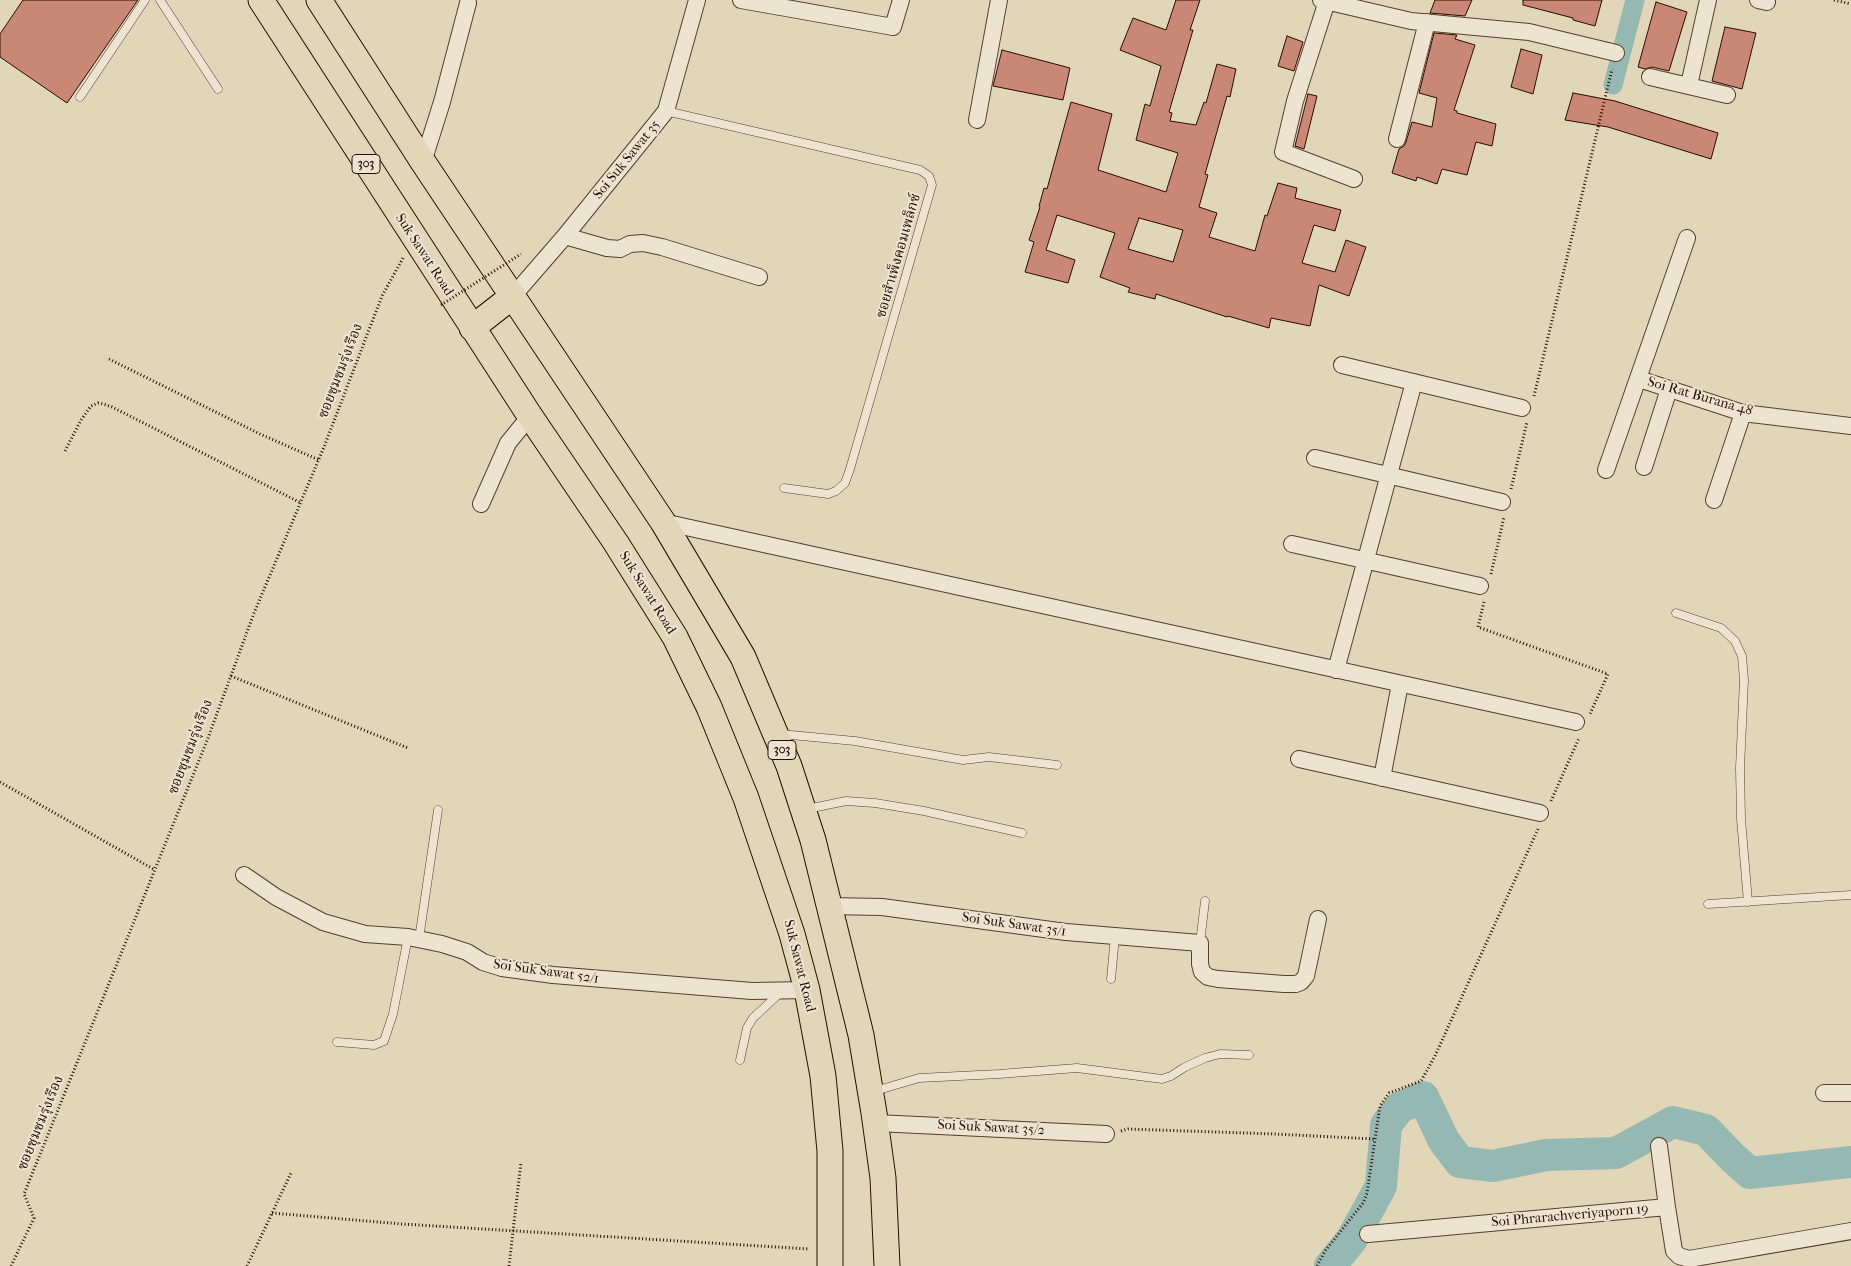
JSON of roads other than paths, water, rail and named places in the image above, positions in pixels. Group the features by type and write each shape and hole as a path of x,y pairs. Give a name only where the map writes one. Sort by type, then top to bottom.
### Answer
{"main road":[{"name":"Suk Sawat Road","path":"261,0 472,328 616,543 675,638 709,707 752,816 792,934 795,990 823,1076 830,1151 830,1258"},
{"name":"303","path":"319,0 423,162 663,522 743,658 789,766 803,810 860,1035 876,1123 883,1178 887,1266"},
{"path":"472,328 513,296"}],"street":[{"name":"Soi Suk Sawat 35","path":"513,296 565,236 666,111 697,0"},
{"path":"741,0 893,27 900,0"},
{"path":"977,120 999,0"},
{"path":"1689,85 1708,0"},
{"path":"1354,179 1283,152 1324,1 1411,20 1529,32 1616,53"},
{"path":"423,162 442,102 468,3"},
{"path":"1397,139 1427,22"},
{"path":"1650,77 1726,95"},
{"path":"565,236 607,248 620,249 630,244 642,243 662,247 759,277"},
{"path":"1606,470 1687,238"},
{"path":"1342,364 1528,408"},
{"name":"Soi Rat Burana 48","path":"1638,379 1743,413 1851,426"},
{"path":"1336,670 1414,382"},
{"path":"1644,467 1669,389"},
{"path":"1714,500 1743,413"},
{"path":"481,504 508,442 530,416"},
{"path":"1315,458 1506,503"},
{"path":"663,522 1400,684 1581,726"},
{"path":"1292,544 1485,588"},
{"path":"1382,778 1400,684"},
{"path":"1299,759 1543,814"},
{"name":"Soi Suk Sawat 52/1","path":"244,875 276,896 323,922 365,934 413,938 442,944 467,952 483,962 502,968 553,975 752,991 795,990"},
{"name":"Soi Suk Sawat 35/1","path":"828,906 882,907 1066,932 1200,944"},
{"path":"1200,944 1200,964 1202,972 1208,977 1296,984 1301,982 1306,976 1318,919"},
{"path":"1824,1093 1851,1093"},
{"name":"Soi Suk Sawat 35/2","path":"876,1123 1106,1134"},
{"path":"1659,1146 1666,1207"},
{"name":"Soi Phrarachveriyaporn 19","path":"1368,1234 1666,1207 1674,1252 1679,1256 1689,1259 1851,1231"}],"lane":[{"path":"80,97 145,0"},
{"path":"160,0 218,89"},
{"name":"ซอยสำเพ็งคอมเพล็กซ์","path":"666,111 920,170 929,176 932,185 845,483 836,491 828,494 784,488"},
{"path":"1676,613 1722,628 1735,641 1742,656 1744,680 1740,768 1741,818 1748,902"},
{"path":"775,734 855,741 963,760 989,757 1057,765"},
{"path":"803,810 846,802 875,803 924,811 1022,832"},
{"path":"336,1042 374,1045 384,1041 413,938 438,810"},
{"path":"1708,904 1851,896"},
{"path":"1200,944 1205,901"},
{"path":"1111,979 1115,936"},
{"path":"740,1060 748,1028 753,1018 795,990"},
{"path":"871,1092 919,1078 1077,1068 1162,1079 1205,1058 1220,1054 1249,1055"}],"waterway":[{"path":"1613,85 1635,0"},
{"path":"1330,1266 1352,1239 1381,1186 1386,1125 1399,1108 1423,1097 1444,1141 1460,1162 1493,1166 1546,1155 1616,1153 1673,1122 1706,1130 1750,1173 1851,1162"}]}
